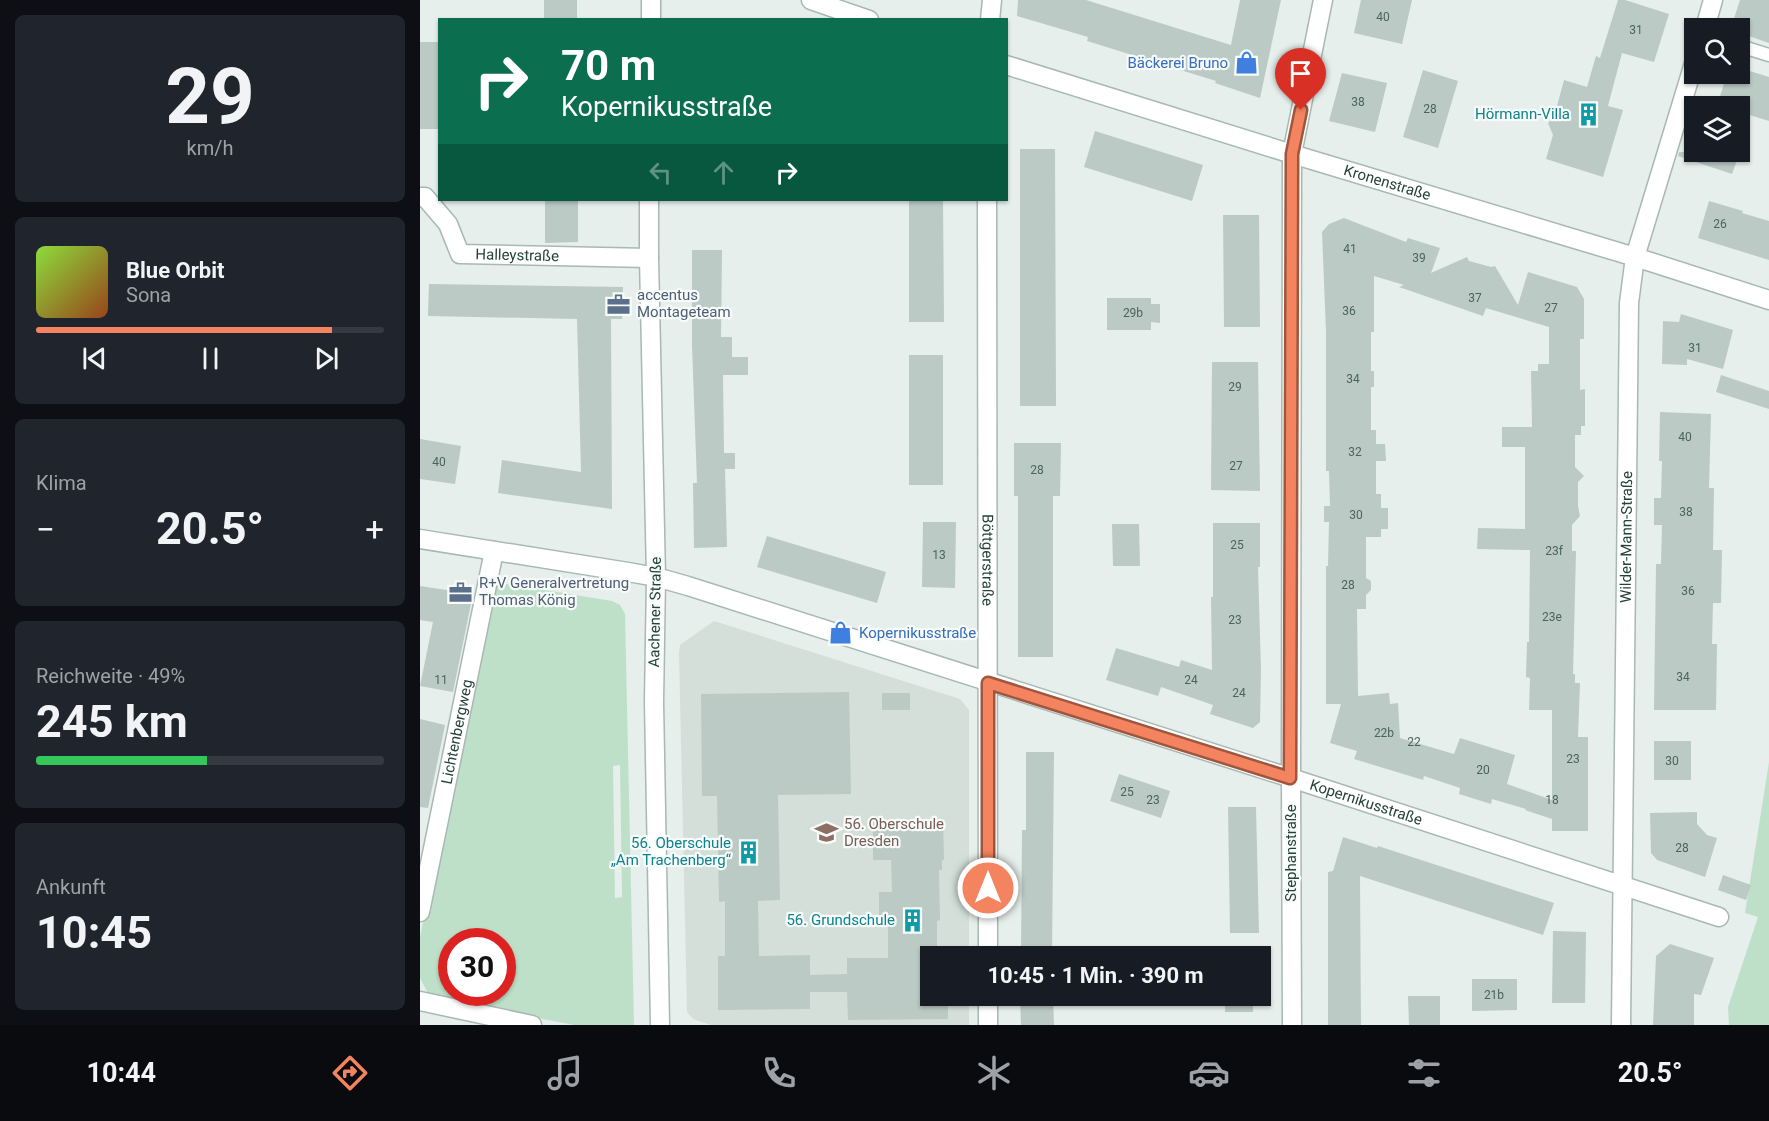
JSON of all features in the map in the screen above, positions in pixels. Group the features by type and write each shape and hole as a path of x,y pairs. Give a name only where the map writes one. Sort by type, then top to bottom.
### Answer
{"street":[{"path":"651,0 651,18"},
{"path":"811,0 863,18"},
{"path":"990,18 992,0"},
{"name":"Stephanstraße","path":"1292,1025 1290,778 1292,154 1323,0"},
{"path":"1708,18 1713,0"},
{"name":"Kronenstraße","path":"1008,66 1769,300"},
{"name":"Wilder-Mann-Straße","path":"1621,1025 1629,303 1635,257 1688,84"},
{"name":"Halleystraße","path":"420,197 425,197 448,224 460,254 649,258"},
{"name":"Aachener Straße","path":"650,201 649,258 656,577 654,702 660,1025"},
{"name":"Böttgerstraße","path":"987,201 988,946"},
{"name":"Kopernikusstraße","path":"420,539 656,577 1719,917"},
{"name":"Lichtenbergweg","path":"420,912 494,551"},
{"path":"420,1000 532,1025"},
{"path":"988,1006 988,1025"}],"lane":[{"path":"1750,49 1769,55"}],"shaded area":[{"name":"56. Oberschule Dresden","path":"714,621 960,699 969,710 969,946 920,946 920,1006 969,1006 969,1025 711,1025 693,1019 687,1012 680,645"}],"green space":[{"path":"495,582 612,601 620,605 625,614 634,1025 574,1025 476,1006 516,1006 516,928 438,928 438,999 430,997 420,978 420,937","holes":["620,765 622,897 615,898 613,766"]},
{"path":"1769,762 1769,1025 1729,1025 1728,1007 1758,917 1745,913"}],"building":[{"path":"544,0 577,0 577,18 544,18"},
{"path":"1018,0 1086,0 1231,45 1240,0 1281,0 1260,98 1215,83 1216,81 1087,41 1088,37 1017,16"},
{"path":"1361,0 1412,0 1402,44 1354,33"},
{"name":"Hörmann-Villa","path":"1618,0 1625,0 1669,14 1654,62 1622,53 1608,106 1623,110 1603,177 1546,159 1553,135 1548,123 1554,117 1564,80 1587,87 1596,56 1600,58"},
{"path":"1740,0 1769,0 1769,43 1750,36 1750,18 1734,18"},
{"path":"420,42 438,42 438,129 420,129"},
{"path":"1423,70 1458,81 1438,148 1403,137"},
{"path":"1750,71 1769,77 1769,121 1750,115 1750,96 1720,96 1724,84 1750,84"},
{"path":"1342,73 1387,83 1375,132 1329,121"},
{"path":"1095,131 1203,165 1192,201 1084,167"},
{"path":"1020,149 1055,149 1056,406 1020,406"},
{"path":"1679,152 1684,152 1684,158 1678,156"},
{"path":"1696,162 1736,162 1732,174"},
{"path":"545,201 578,201 578,242 545,243"},
{"path":"909,201 943,201 944,322 909,322"},
{"path":"1709,201 1769,221 1769,260 1698,238"},
{"path":"1223,215 1259,215 1260,327 1224,327"},
{"path":"1344,218 1406,242 1408,238 1440,248 1431,273 1467,257 1469,261 1495,266 1518,305 1528,272 1577,287 1584,299 1584,339 1580,339 1580,390 1585,389 1585,426 1581,426 1581,435 1575,435 1575,467 1584,476 1578,482 1580,516 1572,525 1572,551 1576,551 1573,674 1575,674 1575,683 1580,683 1578,737 1588,737 1588,831 1552,831 1552,819 1492,799 1491,804 1459,794 1460,788 1424,776 1423,780 1354,759 1357,751 1330,743 1341,704 1326,704 1326,566 1328,566 1329,522 1324,522 1324,506 1330,506 1329,471 1326,471 1326,332 1322,232 1329,224","holes":["1374,276 1404,285 1399,287 1483,316 1486,308 1549,327 1549,364 1538,364 1538,371 1531,371 1532,427 1502,427 1502,447 1525,447 1525,529 1478,528 1477,549 1530,550 1529,642 1527,642 1526,677 1530,678 1529,710 1552,710 1552,800 1507,784 1515,755 1460,738 1454,754 1400,738 1398,703 1390,704 1389,693 1358,696 1357,609 1366,609 1366,595 1371,590 1371,581 1366,578 1366,537 1381,537 1381,529 1388,529 1388,508 1381,508 1381,494 1376,494 1376,461 1386,461 1385,444 1376,444 1376,430 1371,430 1371,387 1374,387 1374,371 1371,371"]},
{"path":"692,250 722,250 721,337 732,337 732,357 748,357 748,375 723,375 724,453 735,453 735,469 725,469 727,547 694,548 693,483 697,483 692,345"},
{"path":"429,284 623,287 622,319 611,319 612,509 498,493 502,460 581,472 577,319 428,316"},
{"path":"1107,298 1151,298 1151,304 1160,304 1160,323 1151,322 1151,330 1107,330"},
{"path":"1681,314 1733,330 1723,369 1687,359 1687,365 1662,364 1663,321 1679,322"},
{"path":"909,355 943,355 943,485 909,485"},
{"path":"1212,362 1258,362 1260,491 1211,490"},
{"path":"1721,375 1769,391 1769,409 1716,392"},
{"path":"1660,412 1711,414 1709,488 1714,488 1713,550 1722,550 1721,603 1713,603 1712,644 1717,644 1716,710 1654,710 1656,564 1661,564 1662,525 1654,525 1654,498 1661,498"},
{"path":"420,439 461,446 455,484 420,479"},
{"path":"1014,443 1061,443 1060,496 1053,496 1053,657 1018,657 1018,496 1014,496"},
{"path":"923,522 956,522 955,588 922,587"},
{"path":"1213,523 1260,523 1260,567 1258,567 1260,722 1253,728 1210,714 1213,705 1161,687 1158,696 1106,680 1116,648 1179,667 1181,660 1212,670"},
{"path":"1112,524 1139,524 1140,566 1113,566"},
{"path":"767,536 886,572 877,603 757,567"},
{"path":"420,586 473,594 453,692 420,686 433,622 420,620"},
{"name":"56. Oberschule „Am Trachenberg“","path":"849,692 851,794 778,795 780,900 758,901 759,956 810,955 810,975 847,974 847,958 888,958 888,920 879,920 879,892 892,892 891,860 873,860 873,821 943,821 944,860 942,860 942,870 939,870 940,920 937,921 937,946 920,946 920,1006 948,1006 948,1019 848,1020 847,992 810,992 810,1009 718,1010 718,956 725,956 725,901 719,902 717,796 702,796 701,694"},
{"path":"882,693 910,693 910,710 882,710"},
{"path":"420,719 445,725 428,808 420,807"},
{"path":"1654,741 1691,741 1691,780 1654,780"},
{"path":"1026,752 1054,752 1052,946 1021,946 1022,830 1026,830"},
{"path":"1119,774 1170,791 1161,818 1110,801"},
{"path":"1228,807 1256,807 1259,933 1230,933"},
{"path":"1697,812 1697,824 1707,835 1717,838 1705,877 1657,860 1651,853 1650,813"},
{"path":"1343,837 1377,848 1378,846 1554,903 1543,935 1360,876 1361,1025 1328,1025 1328,872 1333,871"},
{"path":"1723,875 1751,885 1746,900 1718,890"},
{"path":"1553,931 1586,932 1585,1003 1552,1003"},
{"path":"1670,944 1714,958 1701,995 1694,994 1694,1025 1653,1025 1656,956"},
{"path":"1472,979 1517,979 1517,1010 1472,1011"},
{"path":"1408,996 1440,996 1440,1025 1409,1025"},
{"path":"1020,1006 1053,1006 1054,1025 1021,1025"},
{"path":"1225,1006 1253,1006 1253,1012 1225,1012"}],"place":[{"name":"Bäckerei Bruno","path":"1246,63"},
{"name":"Hörmann-Villa","path":"1588,114"},
{"name":"accentus Montageteam","path":"619,304"},
{"name":"R+V Generalvertretung Thomas König","path":"461,592"},
{"name":"Kopernikusstraße","path":"841,633"},
{"name":"56. Oberschule Dresden","path":"826,833"},
{"name":"56. Oberschule „Am Trachenberg“","path":"749,852"},
{"name":"56. Grundschule","path":"913,920"}],"route":[{"path":"988,888 988,683 1290,778 1292,154 1301,110"}]}
